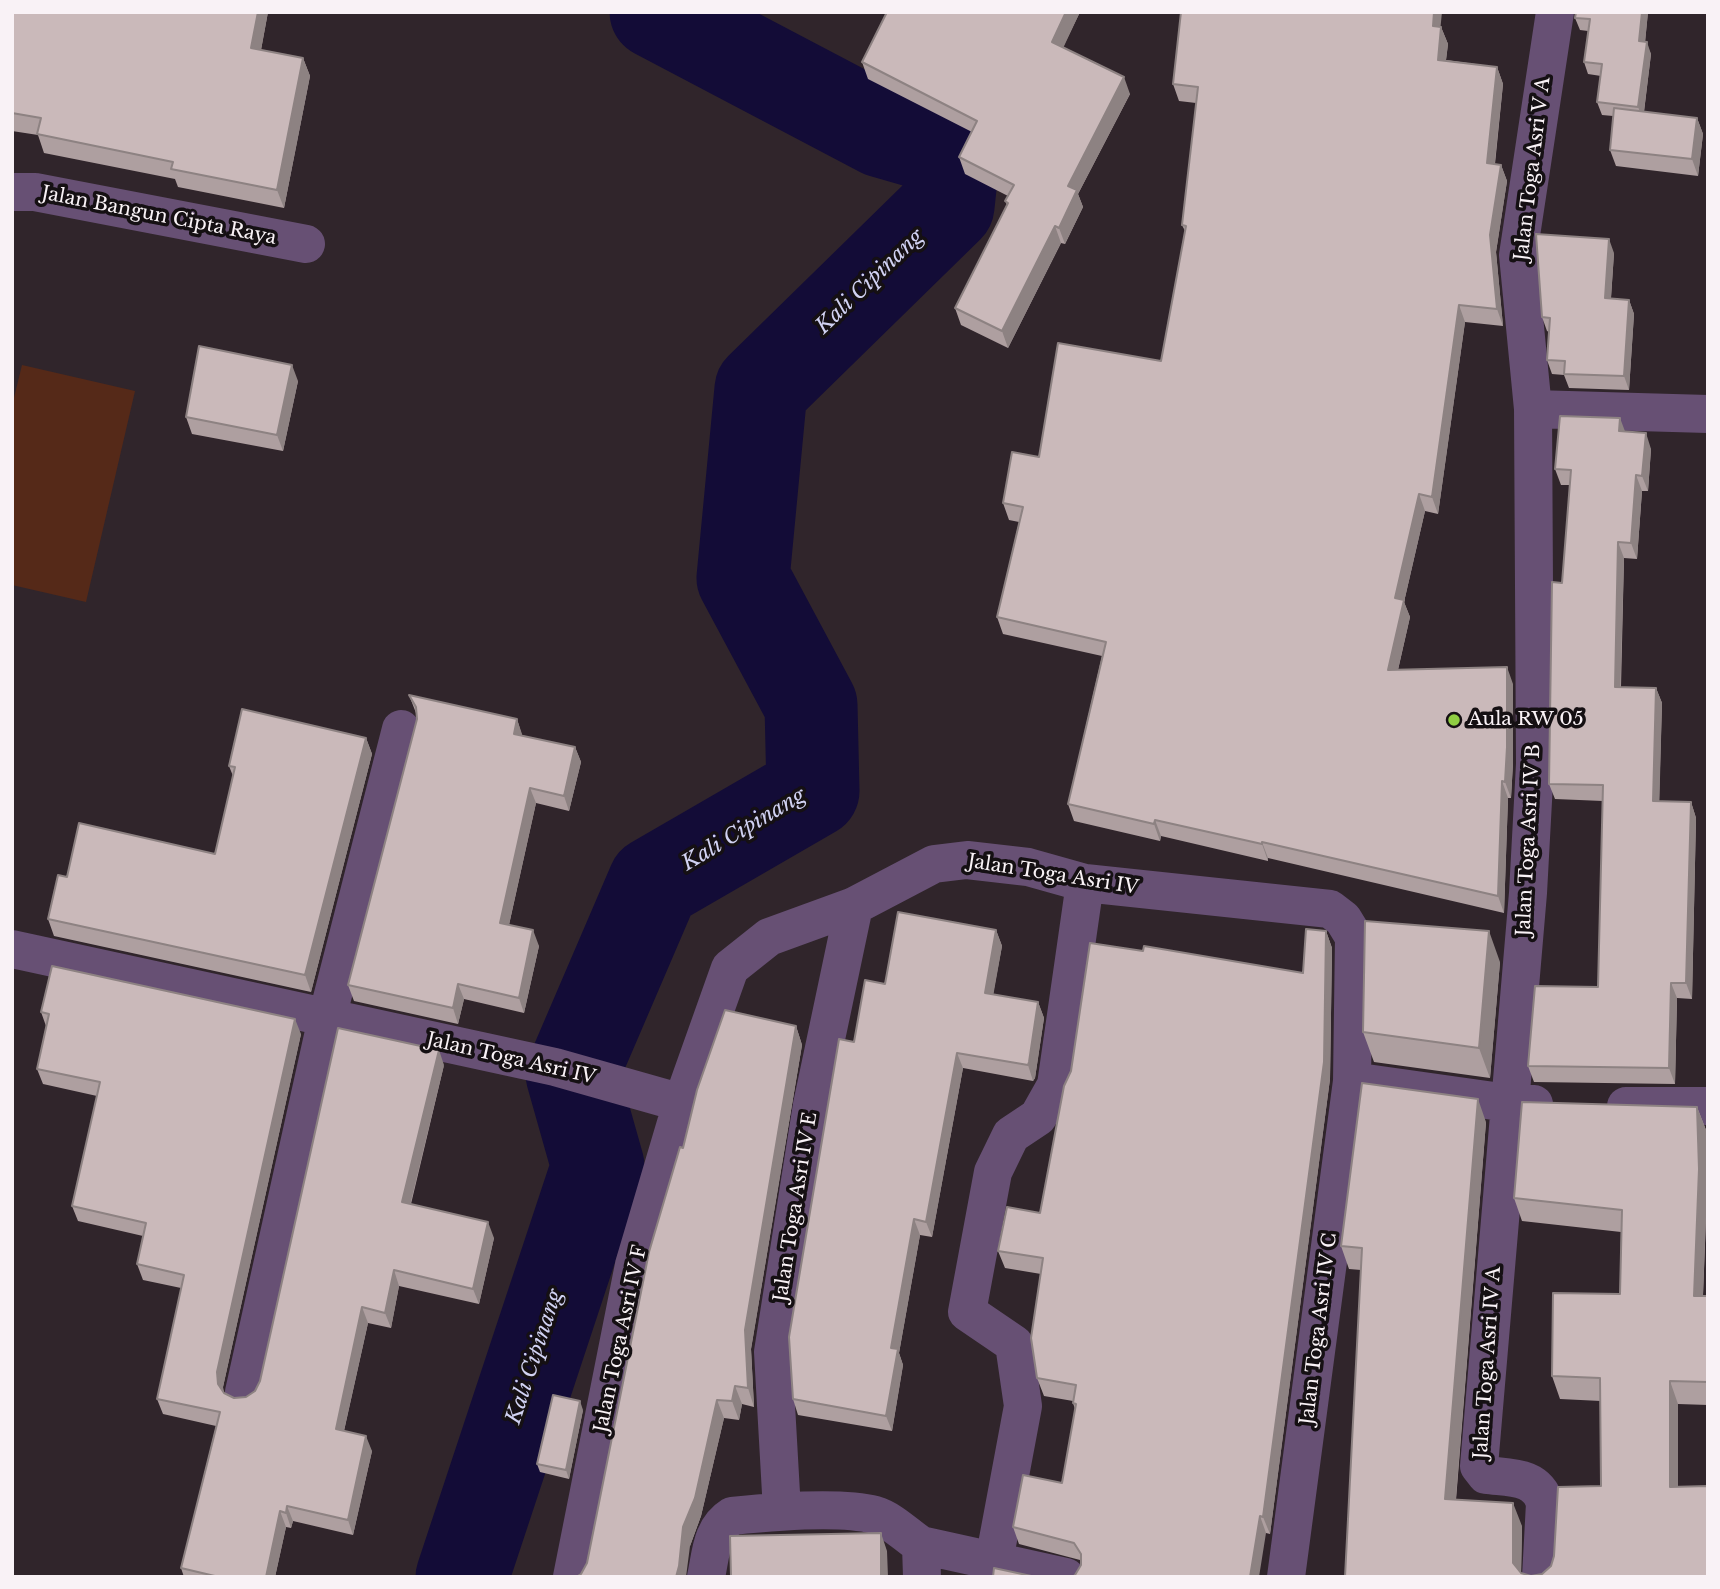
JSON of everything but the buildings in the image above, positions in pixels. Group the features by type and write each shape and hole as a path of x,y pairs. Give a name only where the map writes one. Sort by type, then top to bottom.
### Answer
{"street":[{"name":"Jalan Toga Asri V A","path":"1533,409 1518,254 1555,12"},
{"name":"Jalan Bangun Cipta Raya","path":"12,192 35,192 306,244"},
{"path":"1533,409 1708,414"},
{"name":"Jalan Toga Asri IV B","path":"1508,1103 1528,893 1535,764 1533,409"},
{"path":"244,1392 327,1018 401,729"},
{"name":"Jalan Toga Asri IV","path":"12,949 555,1067 681,1103 730,968 769,937 854,906 921,868 953,860 1028,867 1085,883 1330,909 1343,919 1354,937 1352,1081"},
{"path":"994,1561 1023,1406 1014,1344 967,1312 993,1172 1011,1135 1038,1117 1056,1084 1085,883"},
{"name":"Jalan Toga Asri IV E","path":"782,1511 773,1352 812,1105 854,906"},
{"path":"1352,1081 1508,1103 1708,1106"},
{"name":"Jalan Toga Asri IV C","path":"1286,1577 1352,1081"},
{"name":"Jalan Toga Asri IV F","path":"572,1577 635,1265 681,1103"},
{"name":"Jalan Toga Asri IV A","path":"1508,1103 1479,1466 1486,1475 1529,1480 1542,1492 1545,1503 1541,1577"},
{"path":"706,1577 716,1532 727,1519 782,1511 876,1515 921,1561 994,1561 1066,1577"}],"shaded area":[{"path":"22,365 135,391 86,602 12,585 12,406"}],"waterway":[{"name":"Kali Cipinang","path":"462,1577 598,1166 572,1074 654,883 813,791 811,705 743,578 761,389 948,206 952,169 927,144 882,131 656,12"}],"place":[{"name":"Aula RW 05","path":"1454,720"}]}
